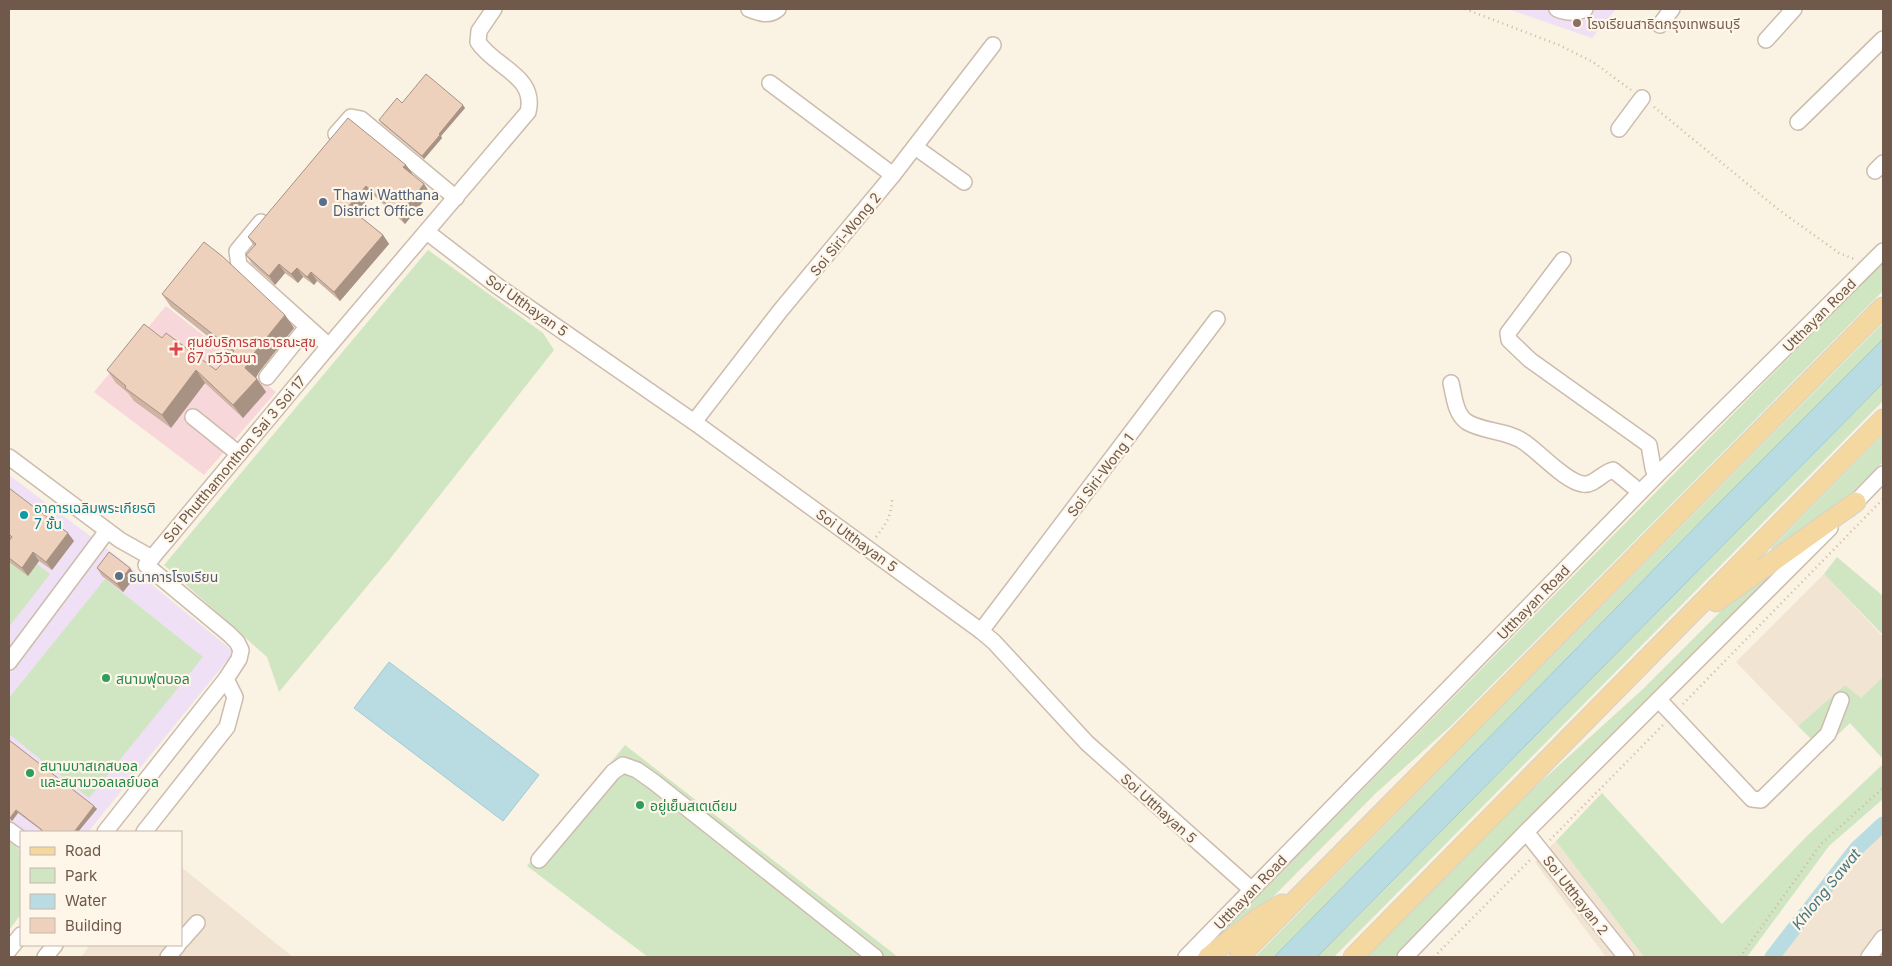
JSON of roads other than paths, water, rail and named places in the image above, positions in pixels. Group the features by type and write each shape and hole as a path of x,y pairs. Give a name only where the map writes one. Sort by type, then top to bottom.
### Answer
{"main road":[{"path":"1238,957 1883,306"},
{"path":"1353,957 1883,419"},
{"path":"1674,632 1856,502"},
{"path":"1208,957 1258,918 1305,890"}],"street":[{"name":"Soi Phutthamonthon Sai 3 Soi 17","path":"152,558 528,112 531,102 529,92 521,81 483,49 478,42 479,31 494,9"},
{"path":"749,9 764,14 771,14 778,9"},
{"path":"1557,9 1567,13 1585,9"},
{"path":"1660,25 1672,9"},
{"path":"1766,40 1794,9"},
{"path":"1798,122 1883,40"},
{"name":"Soi Siri-Wong 2","path":"694,422 780,311 893,175 993,45"},
{"path":"770,83 893,175"},
{"path":"1619,129 1642,98"},
{"path":"326,147 351,118 361,119 456,198"},
{"path":"915,147 964,182"},
{"path":"269,214 237,251 239,266 329,346"},
{"name":"Soi Utthayan 5","path":"427,232 496,285 694,422 981,631 994,642 1087,743 1252,890"},
{"name":"Utthayan Road","path":"1186,957 1640,492 1883,251"},
{"path":"1564,260 1508,333 1509,340 1530,360 1649,445 1656,476"},
{"name":"Soi Siri-Wong 1","path":"981,631 1217,319"},
{"path":"266,377 308,327"},
{"path":"1451,383 1458,412 1467,422 1505,433 1522,441 1577,483 1585,485 1591,483 1613,470 1640,492"},
{"path":"193,417 239,454"},
{"path":"9,457 107,531 152,558 146,565 236,642 241,650 239,659 226,679 106,831"},
{"path":"1405,957 1526,832 1883,474"},
{"path":"9,662 107,531"},
{"path":"145,831 227,727 235,697 226,679"},
{"path":"1659,700 1752,799 1761,800 1828,734 1841,700"},
{"path":"539,860 613,772 623,765 637,770 654,782 875,957"},
{"path":"9,830 20,838"},
{"name":"Soi Utthayan 2","path":"1526,832 1626,957"},
{"path":"182,940 197,923"},
{"path":"9,950 20,936"},
{"path":"1868,957 1883,938"},
{"path":"45,957 54,946"},
{"path":"168,957 177,946"}],"water":[{"path":"1883,339 1883,383 1317,957 1274,957 1717,505"},
{"path":"389,662 539,775 503,821 354,708"}],"waterway":[{"name":"Khlong Sawat","path":"1772,957 1856,849 1883,824"}],"place":[{"name":"โรงเรียนสาธิตกรุงเทพธนบุรี","path":"1577,23"},
{"name":"Thawi Watthana District Office","path":"323,202"},
{"name":"ศูนย์บริการสาธารณะสุข 67 ทวีวัฒนา","path":"176,349"},
{"name":"อาคารเฉลิมพระเกียรติ 7 ชั้น","path":"24,515"},
{"name":"ธนาคารโรงเรียน","path":"119,576"},
{"name":"สนามฟุตบอล","path":"106,678"},
{"name":"สนามบาสเกสบอล และสนามวอลเลย์บอล","path":"30,773"},
{"name":"อยู่เย็นสเตเดียม","path":"640,805"}]}
